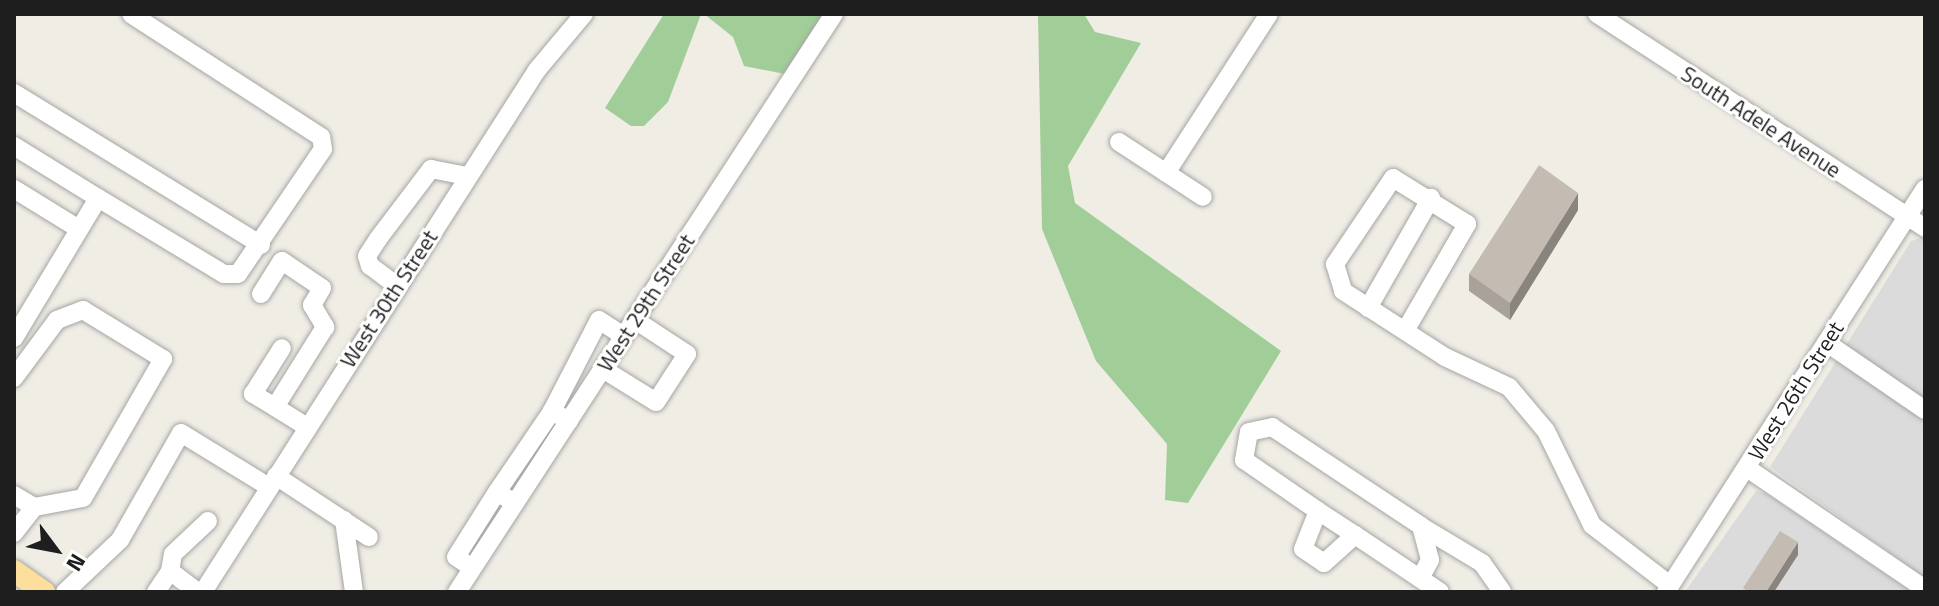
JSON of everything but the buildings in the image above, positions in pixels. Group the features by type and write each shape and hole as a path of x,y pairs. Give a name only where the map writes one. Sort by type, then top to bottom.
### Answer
{"main road":[{"path":"14,571 44,592"}],"street":[{"path":"14,146 224,274 238,274 261,245 323,149 321,137 131,14"},
{"name":"West 30th Street","path":"200,592 537,70 584,14"},
{"name":"West 29th Street","path":"457,592 834,14"},
{"path":"1166,173 1269,14"},
{"name":"South Adele Avenue","path":"1597,14 1925,228"},
{"path":"14,93 261,245"},
{"path":"1119,142 1203,197"},
{"path":"397,286 370,266 378,239 431,169 467,176"},
{"path":"1405,331 1467,231 1464,218 1402,180 1384,184 1335,264 1343,291 1405,331 1519,397 1546,431 1592,525 1668,589"},
{"path":"14,189 79,229"},
{"name":"West 26th Street","path":"1668,589 1925,189"},
{"path":"14,338 98,198"},
{"path":"1368,308 1431,198"},
{"path":"261,294 282,261 322,288 312,305 325,327 275,407"},
{"path":"14,378 57,320 83,310 163,359 83,498 20,501 14,533"},
{"path":"472,568 456,557 552,411 599,320 624,336"},
{"path":"603,369 656,402 687,354 635,320"},
{"path":"1827,343 1925,410"},
{"path":"282,348 253,394 307,427"},
{"path":"552,411 569,421"},
{"path":"1440,592 1244,460 1249,432 1272,427 1482,563 1502,592"},
{"path":"65,592 120,540 181,433 344,520 369,537"},
{"path":"1747,468 1925,589"},
{"path":"497,492 515,503"},
{"path":"1318,511 1303,537 1316,561 1332,561 1355,535"},
{"path":"344,520 354,592"},
{"path":"156,592 170,571 173,554 208,521"},
{"path":"1420,579 1430,560 1421,526"},
{"path":"170,571 200,592"}],"shaded area":[{"path":"1924,237 1925,578 1770,467 1911,241"},
{"path":"1756,491 1765,493 1912,592 1685,592"}],"green space":[{"path":"664,14 701,14 668,102 644,126 631,126 605,108"},
{"path":"704,14 824,14 785,74 744,66 733,37"},
{"path":"1038,14 1084,14 1095,32 1141,43 1068,166 1075,203 1281,351 1188,503 1165,500 1167,444 1096,361 1042,229"}]}
